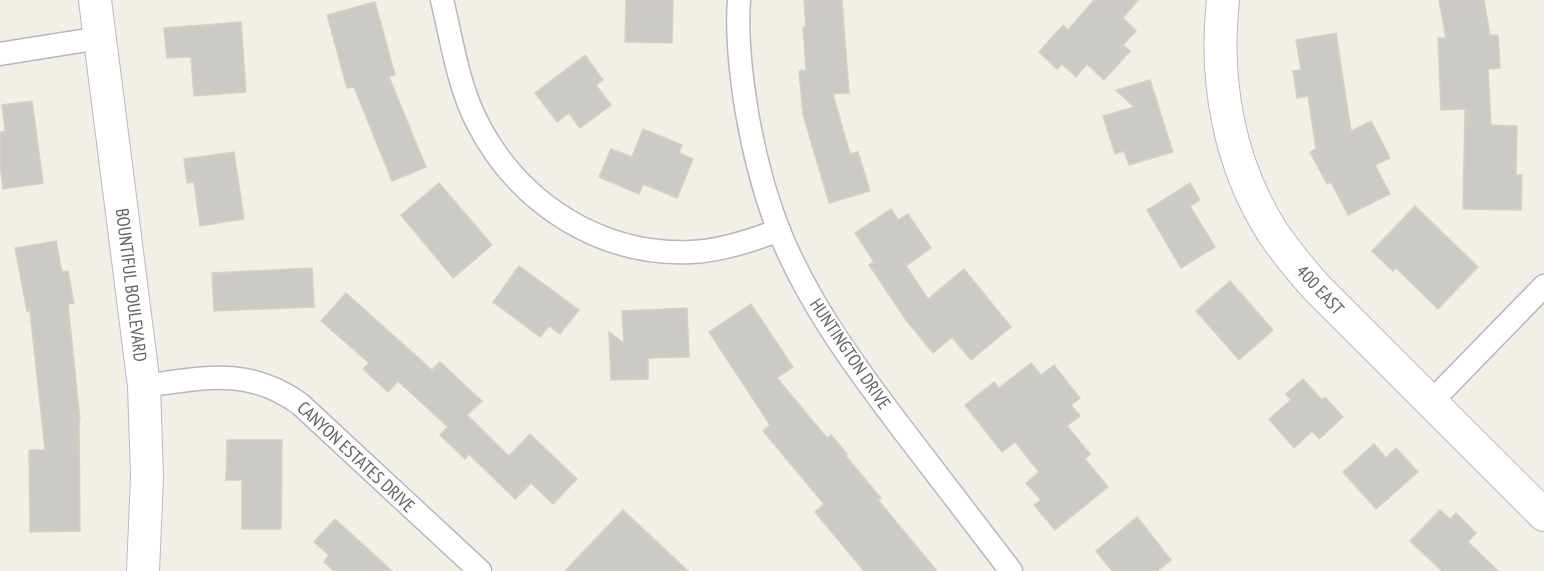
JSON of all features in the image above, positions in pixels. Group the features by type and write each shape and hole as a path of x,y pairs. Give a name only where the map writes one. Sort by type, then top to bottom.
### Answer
{"street":[{"name":"BOUNTIFUL BOULEVARD","path":"95,0 144,386 147,477 143,571"},
{"path":"442,0 464,90 477,122 495,152 513,175 556,214 607,240 635,249 664,252 692,252 721,248 748,242 779,230"},
{"name":"HUNTINGTON DRIVE","path":"739,0 742,83 763,184 779,230 813,300 854,365 1011,571"},
{"name":"400 EAST","path":"1223,0 1220,42 1223,97 1236,153 1261,212 1290,257 1316,287 1544,515"},
{"path":"0,54 100,38"},
{"path":"1431,402 1544,286"},
{"name":"CANYON ESTATES DRIVE","path":"144,386 208,378 249,379 286,394 300,404 480,571"}],"building":[{"path":"626,0 673,0 672,43 625,42"},
{"path":"804,0 842,0 849,93 833,94 850,154 858,152 870,191 829,203 803,114 799,71 806,70"},
{"path":"1094,0 1138,0 1123,18 1136,31 1123,45 1130,51 1104,80 1087,64 1076,77 1062,64 1057,69 1039,52 1063,25 1068,30"},
{"path":"1439,0 1484,0 1490,35 1498,35 1500,68 1488,69 1491,125 1517,126 1516,175 1522,175 1521,210 1463,209 1465,109 1441,110 1438,38 1446,38"},
{"path":"375,2 395,75 389,77 426,167 392,181 354,87 347,88 327,15"},
{"path":"241,22 246,92 194,96 191,57 167,58 164,28"},
{"path":"1336,33 1351,131 1371,121 1390,158 1375,165 1390,194 1348,215 1331,182 1327,184 1310,152 1316,149 1308,96 1297,98 1293,71 1301,70 1296,40"},
{"path":"585,55 603,80 596,85 611,105 580,128 569,113 557,122 535,93"},
{"path":"1150,80 1173,152 1129,165 1124,151 1115,154 1103,116 1134,107 1116,90"},
{"path":"32,101 43,183 3,189 0,164 0,132 5,131 2,105"},
{"path":"643,129 682,145 679,153 693,159 677,198 643,184 639,194 599,177 611,149 632,157"},
{"path":"234,152 244,219 200,226 194,182 187,183 184,159"},
{"path":"439,183 492,245 453,278 401,215"},
{"path":"1190,183 1200,200 1190,206 1215,247 1181,268 1147,210"},
{"path":"1415,206 1478,267 1438,309 1396,268 1393,271 1372,251"},
{"path":"891,209 898,220 908,214 931,248 906,266 928,299 964,269 1011,327 971,360 952,337 933,353 906,320 869,265 874,262 855,233"},
{"path":"56,241 62,272 68,271 74,303 68,304 80,420 80,531 30,532 29,450 45,450 30,311 27,311 15,248"},
{"path":"519,266 579,310 560,334 549,326 540,337 493,302"},
{"path":"312,268 314,307 214,311 212,273"},
{"path":"1230,281 1273,330 1239,360 1196,311"},
{"path":"346,293 432,370 440,362 482,401 467,415 509,456 530,434 577,479 553,504 531,483 515,499 469,454 465,459 440,435 448,427 398,381 388,392 363,369 369,363 321,321"},
{"path":"751,304 793,367 777,378 827,438 831,435 847,454 845,455 881,498 878,500 937,571 864,571 815,512 824,504 763,431 770,425 709,332"},
{"path":"687,308 689,357 648,358 648,379 611,380 609,332 624,343 622,311"},
{"path":"1031,363 1041,375 1054,365 1080,398 1071,405 1080,416 1067,426 1090,454 1085,459 1108,487 1055,530 1034,505 1041,500 1026,483 1039,472 1015,442 1002,452 965,405 994,382 999,388"},
{"path":"1303,379 1322,400 1325,397 1343,417 1319,439 1312,431 1294,448 1269,419 1291,400 1286,394"},
{"path":"227,440 282,440 281,529 242,529 242,480 226,480"},
{"path":"1374,444 1386,458 1396,448 1418,472 1376,509 1343,472"},
{"path":"623,510 688,571 565,571"},
{"path":"1440,510 1450,519 1456,513 1476,533 1468,542 1498,571 1442,571 1410,541"},
{"path":"1137,517 1171,560 1157,571 1112,571 1096,551"},
{"path":"335,519 392,571 334,571 324,562 329,555 314,542"}]}
